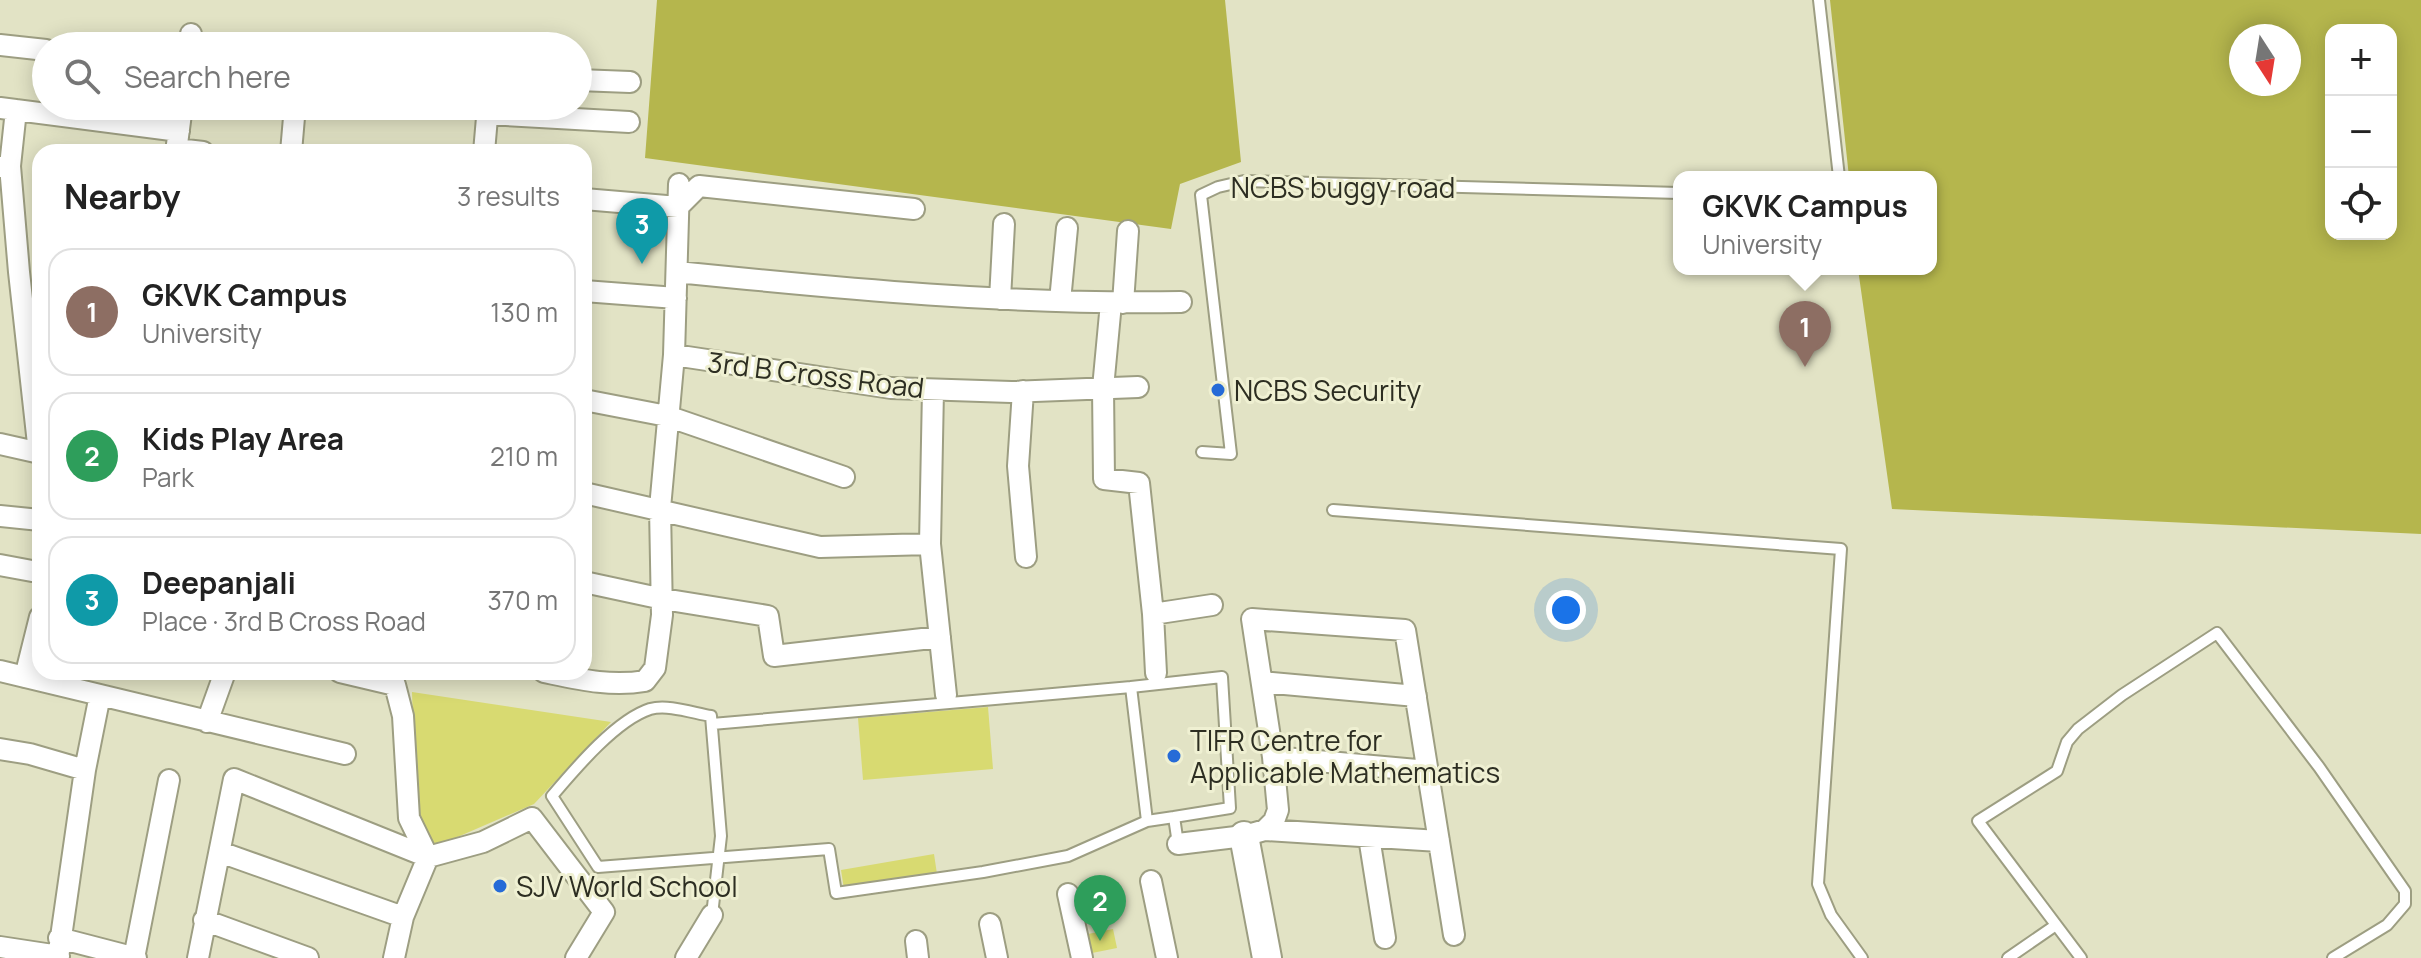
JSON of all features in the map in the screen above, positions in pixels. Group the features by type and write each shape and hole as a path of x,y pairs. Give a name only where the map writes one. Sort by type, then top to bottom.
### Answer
{"street":[{"path":"0,45 32,48"},
{"path":"592,81 630,82"},
{"path":"32,114 8,109 5,166 9,273 32,407"},
{"path":"592,119 629,122"},
{"path":"61,120 177,144 180,120"},
{"path":"292,144 294,120"},
{"path":"485,144 486,120"},
{"path":"585,680 600,683 645,681 655,668 663,599 660,508 674,355 679,184"},
{"path":"592,200 678,207 699,186 914,209"},
{"path":"1000,299 1004,224"},
{"path":"1060,301 1067,228"},
{"path":"1128,231 1103,388 1104,479 1139,483 1156,673"},
{"path":"677,272 901,295 1117,303 1181,302"},
{"path":"592,292 676,298"},
{"name":"3rd B Cross Road","path":"674,355 891,388 1023,391 1138,387"},
{"path":"933,390 930,544 946,695"},
{"path":"1023,391 1018,466 1026,557"},
{"path":"592,402 667,416 844,477"},
{"path":"0,444 32,451"},
{"path":"592,495 820,547 930,544"},
{"path":"0,516 32,519"},
{"path":"0,565 32,571"},
{"path":"592,584 768,616 774,656 940,637"},
{"path":"1153,614 1212,605"},
{"path":"1255,833 1274,821 1278,810 1252,619 1405,630 1454,935"},
{"path":"25,677 32,649"},
{"path":"0,671 32,679"},
{"path":"38,680 345,754"},
{"path":"207,722 222,680"},
{"path":"376,680 395,685 403,716 409,818 428,857 403,917 394,958"},
{"path":"1262,682 1416,696"},
{"path":"59,951 85,770 100,695"},
{"path":"0,749 85,770"},
{"path":"1273,757 1428,771"},
{"path":"198,958 234,779 428,857 483,842 532,818 604,912 576,958"},
{"path":"0,947 135,958 169,780"},
{"path":"1255,833 1267,958"},
{"path":"1178,844 1255,833 1439,841"},
{"path":"1369,837 1385,938"},
{"path":"220,852 403,917"},
{"path":"1151,881 1167,958"},
{"path":"1068,894 1082,958"},
{"path":"686,958 712,915"},
{"path":"204,920 308,958"},
{"path":"990,924 997,958"}],"lane":[{"path":"1819,0 1838,171"},
{"name":"NCBS buggy road","path":"1202,452 1231,454 1201,195 1244,181 1673,193"},
{"path":"1333,510 1841,549 1818,884 1831,915 1862,958"},
{"path":"2081,958 1978,821 2057,771 2067,742 2078,729 2122,695 2217,633 2319,767 2405,891 2405,904 2387,925 2333,958"},
{"path":"712,724 1222,677 1230,808 1147,821 1068,856 983,872 836,893 829,849 720,858 598,867 552,796 610,736 650,709 663,708 711,716 721,836 720,858 712,915"},
{"path":"1131,687 1147,821"},
{"path":"1174,817 1178,844"},
{"path":"2008,958 2056,925"}],"shaded area":[{"path":"657,0 1225,0 1241,162 1180,184 1171,229 645,158"},
{"path":"1830,0 2421,0 2421,534 1892,509 1859,275 1937,275 1937,171 1848,171"},
{"path":"412,692 611,722 534,804 446,842 428,844 416,816"},
{"path":"988,707 993,769 863,780 858,718"},
{"path":"934,854 937,874 844,889 841,870"},
{"path":"1113,929 1117,948 1087,954 1083,935"}],"place":[{"name":"Deepanjali","path":"642,264"},
{"name":"GKVK Campus","path":"1805,367"},
{"name":"NCBS Security","path":"1218,390"},
{"name":"TIFR Centre for Applicable Mathematics","path":"1174,756"},
{"name":"SJV World School","path":"500,886"},
{"name":"Kids Play Area","path":"1100,941"}]}
